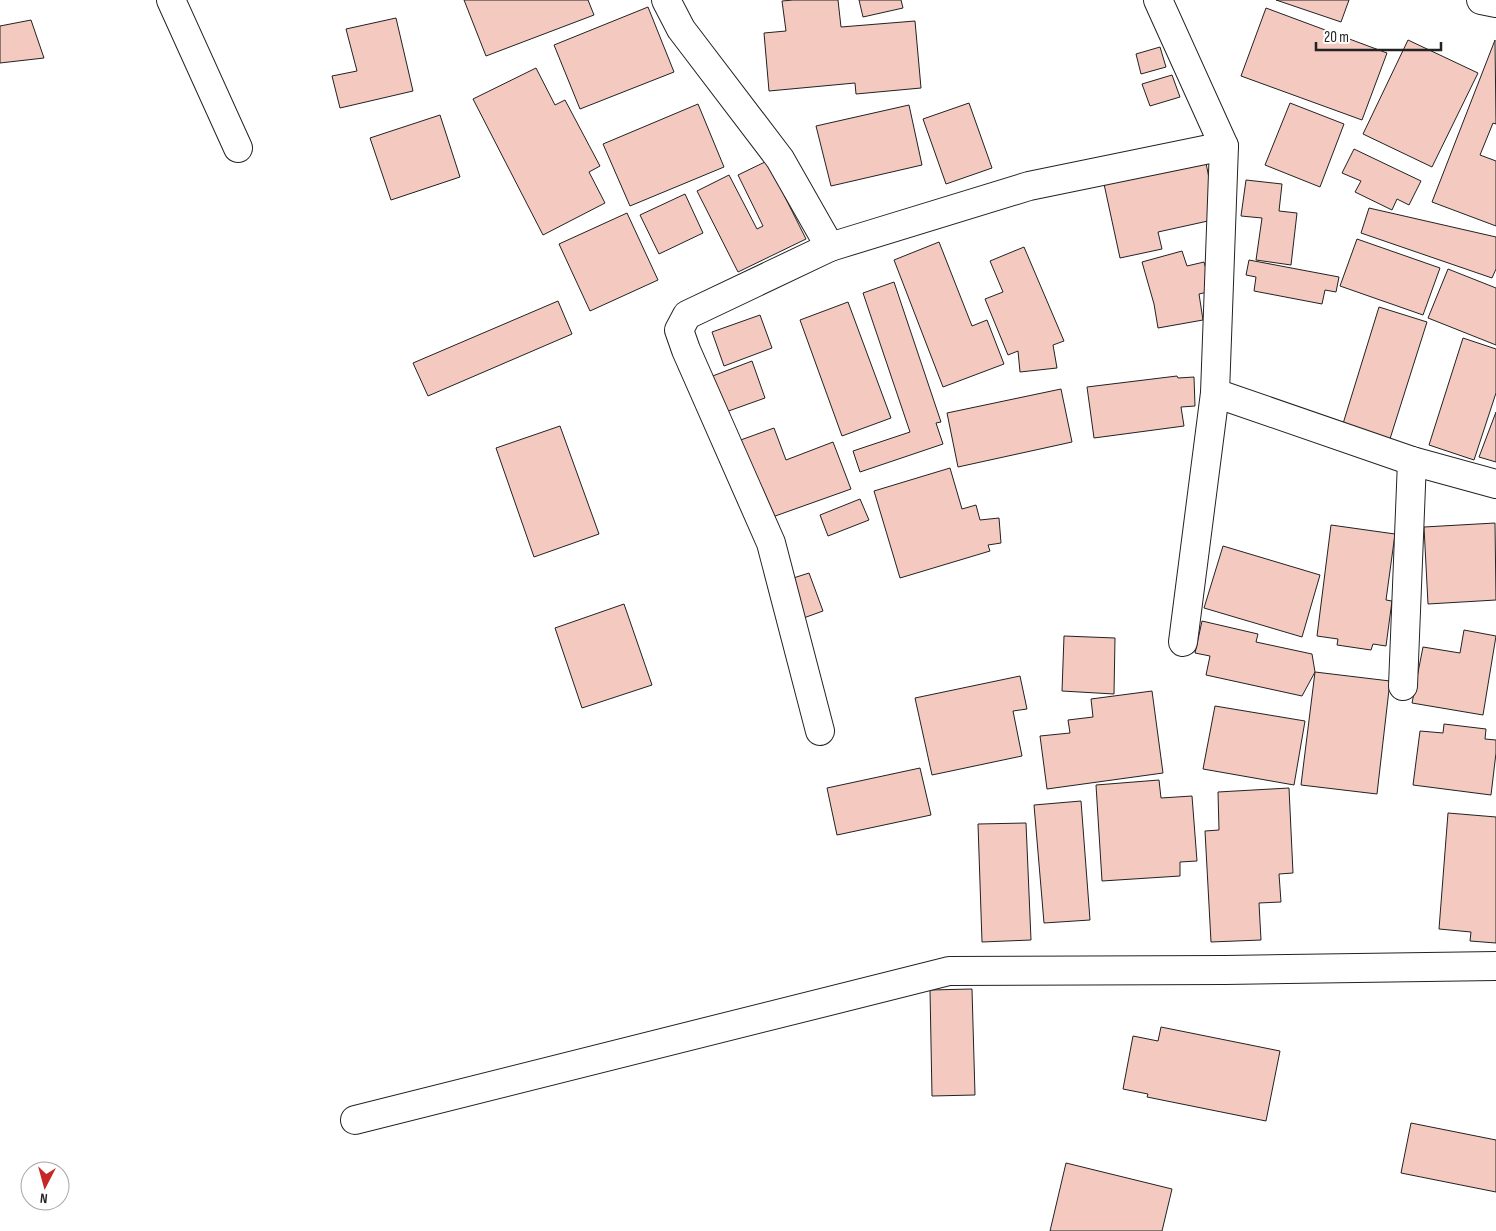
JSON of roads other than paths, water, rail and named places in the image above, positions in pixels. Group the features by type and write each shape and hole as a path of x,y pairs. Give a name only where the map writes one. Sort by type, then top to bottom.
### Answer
{"street":[{"path":"172,0 238,148"},
{"path":"666,0 681,30 780,159 830,247"},
{"path":"1158,0 1224,146 1215,393 1182,642"},
{"path":"1481,0 1496,3"},
{"path":"820,732 771,543 679,330 687,315 830,247 1029,186 1224,146"},
{"path":"1215,393 1412,462 1496,484"},
{"path":"1403,686 1412,462"},
{"path":"355,1120 949,971 1496,966"}]}
